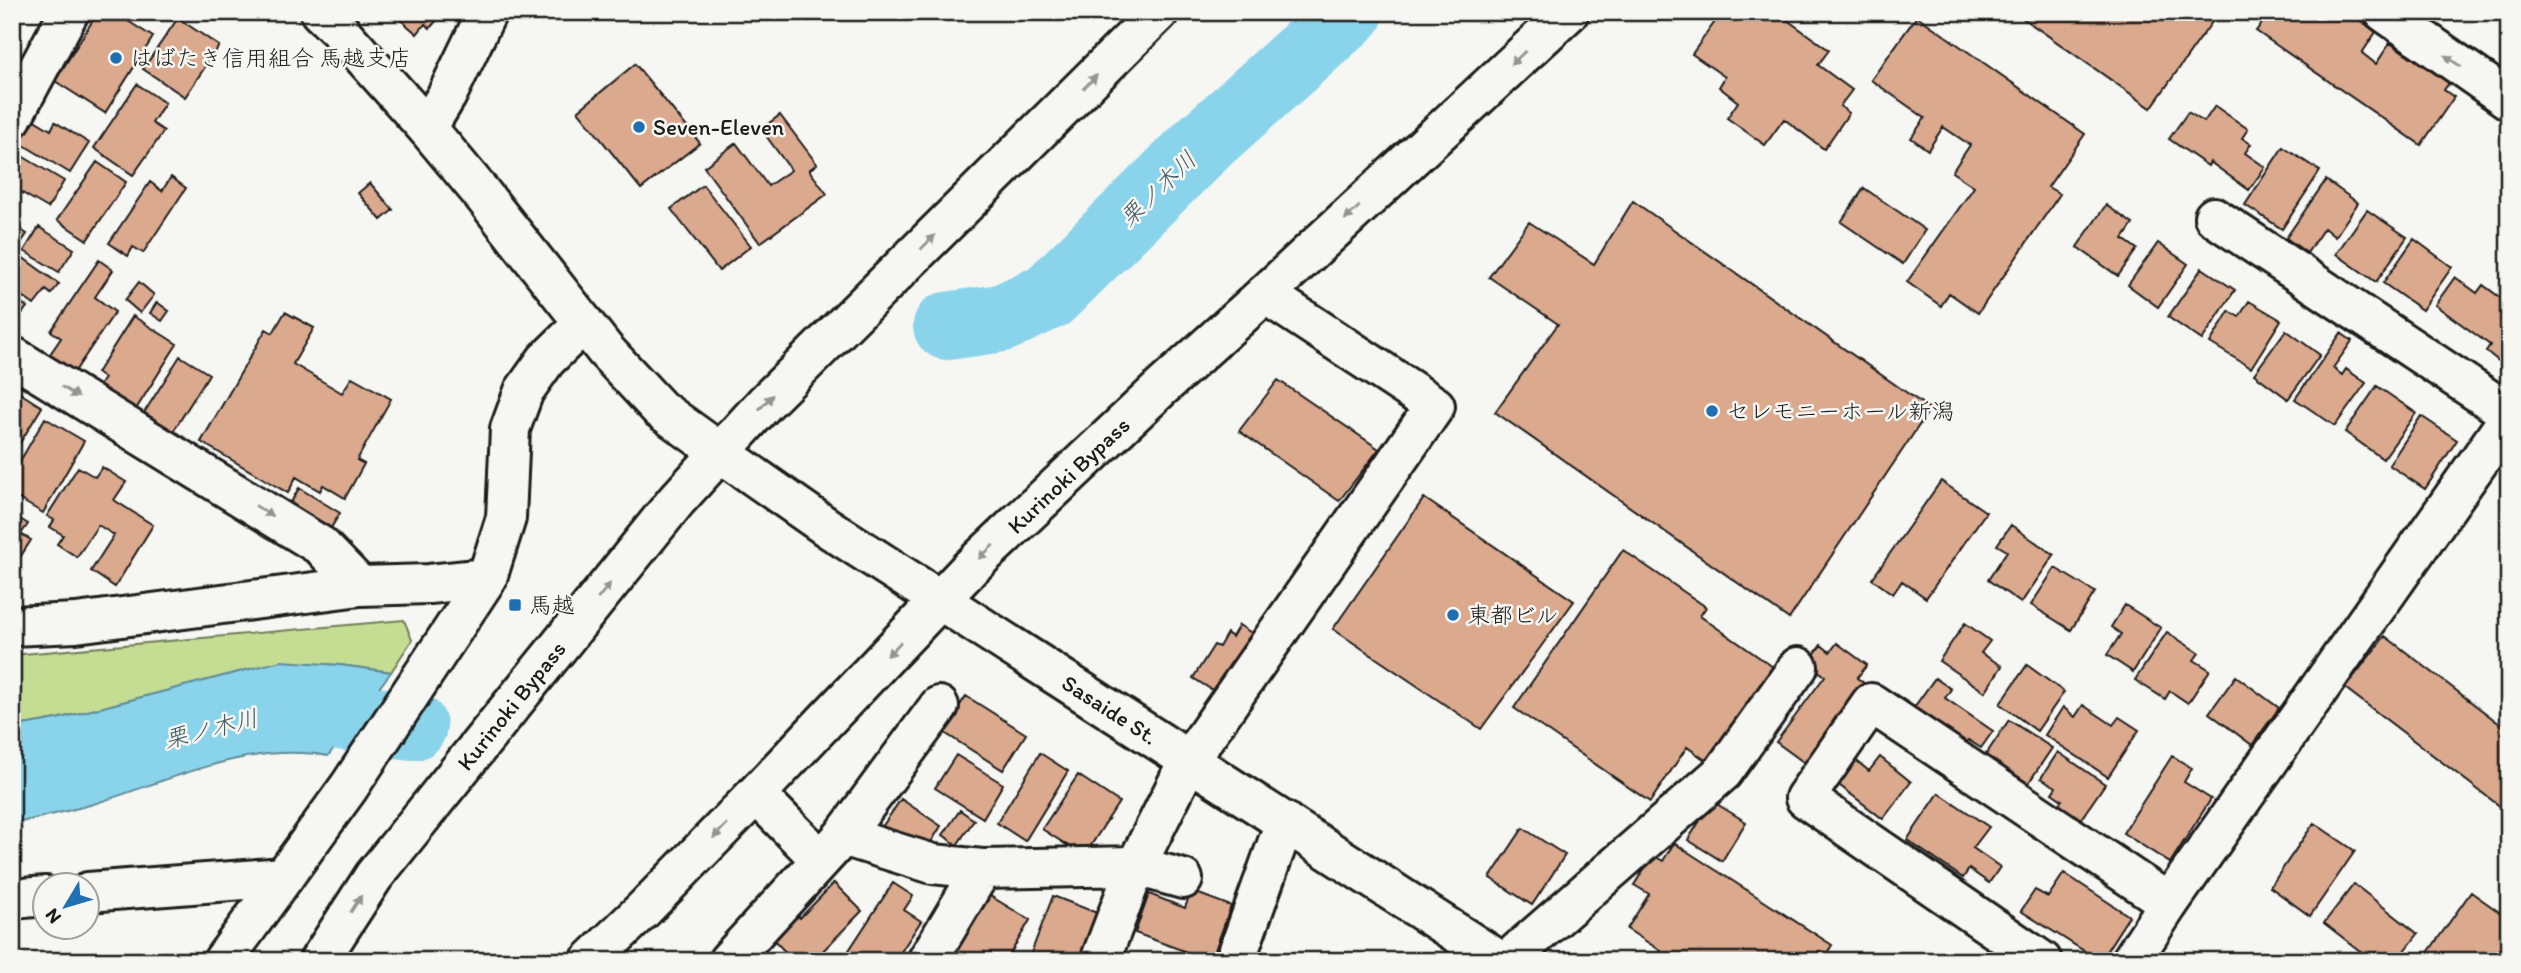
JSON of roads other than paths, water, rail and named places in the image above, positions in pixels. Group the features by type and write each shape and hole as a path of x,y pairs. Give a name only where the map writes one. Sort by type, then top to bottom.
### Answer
{"main road":[{"path":"12,118 69,12"},
{"name":"Sasaide St.","path":"320,12 427,128 605,351 660,409 828,528 1500,961"},
{"path":"427,128 447,95 487,12"},
{"name":"Kurinoki Bypass","path":"319,961 382,866 676,501 765,403 1159,12"},
{"name":"Kurinoki Bypass","path":"590,961 757,794 971,567 1569,12"},
{"path":"2384,12 2509,100"},
{"path":"2131,961 2509,416 2214,217"},
{"path":"1100,961 1136,866 1189,760 1435,406 1265,294"},
{"path":"223,961 349,787 487,578 506,518 510,429 524,391 546,360 584,323"},
{"path":"12,356 321,546 360,586"},
{"path":"12,625 76,623 360,586 429,584 487,578"},
{"path":"1507,961 1723,772 1798,667"},
{"path":"2042,961 1805,798 1871,703 2169,903"},
{"path":"729,961 832,848 939,706"},
{"path":"757,794 832,848 982,869 1136,866 1183,880"},
{"path":"1235,961 1285,822"},
{"path":"927,961 982,869"},
{"path":"102,891 284,877"},
{"path":"12,898 32,897"}],"water":[{"path":"281,661 391,672 328,756 267,754 237,759 177,775 90,805 12,824 12,727 57,719"}],"waterway":[{"name":"栗ノ木川","path":"947,326 1002,318 1049,296 1204,143 1350,12"},
{"name":"栗ノ木川","path":"263,715 288,709 413,726"}],"place":[{"name":"はばたき信用組合 馬越支店","path":"116,58"},
{"name":"Seven-Eleven","path":"639,127"},
{"name":"セレモニーホール新潟","path":"1712,411"},
{"name":"馬越","path":"515,605"},
{"name":"東都ビル","path":"1453,615"}]}
